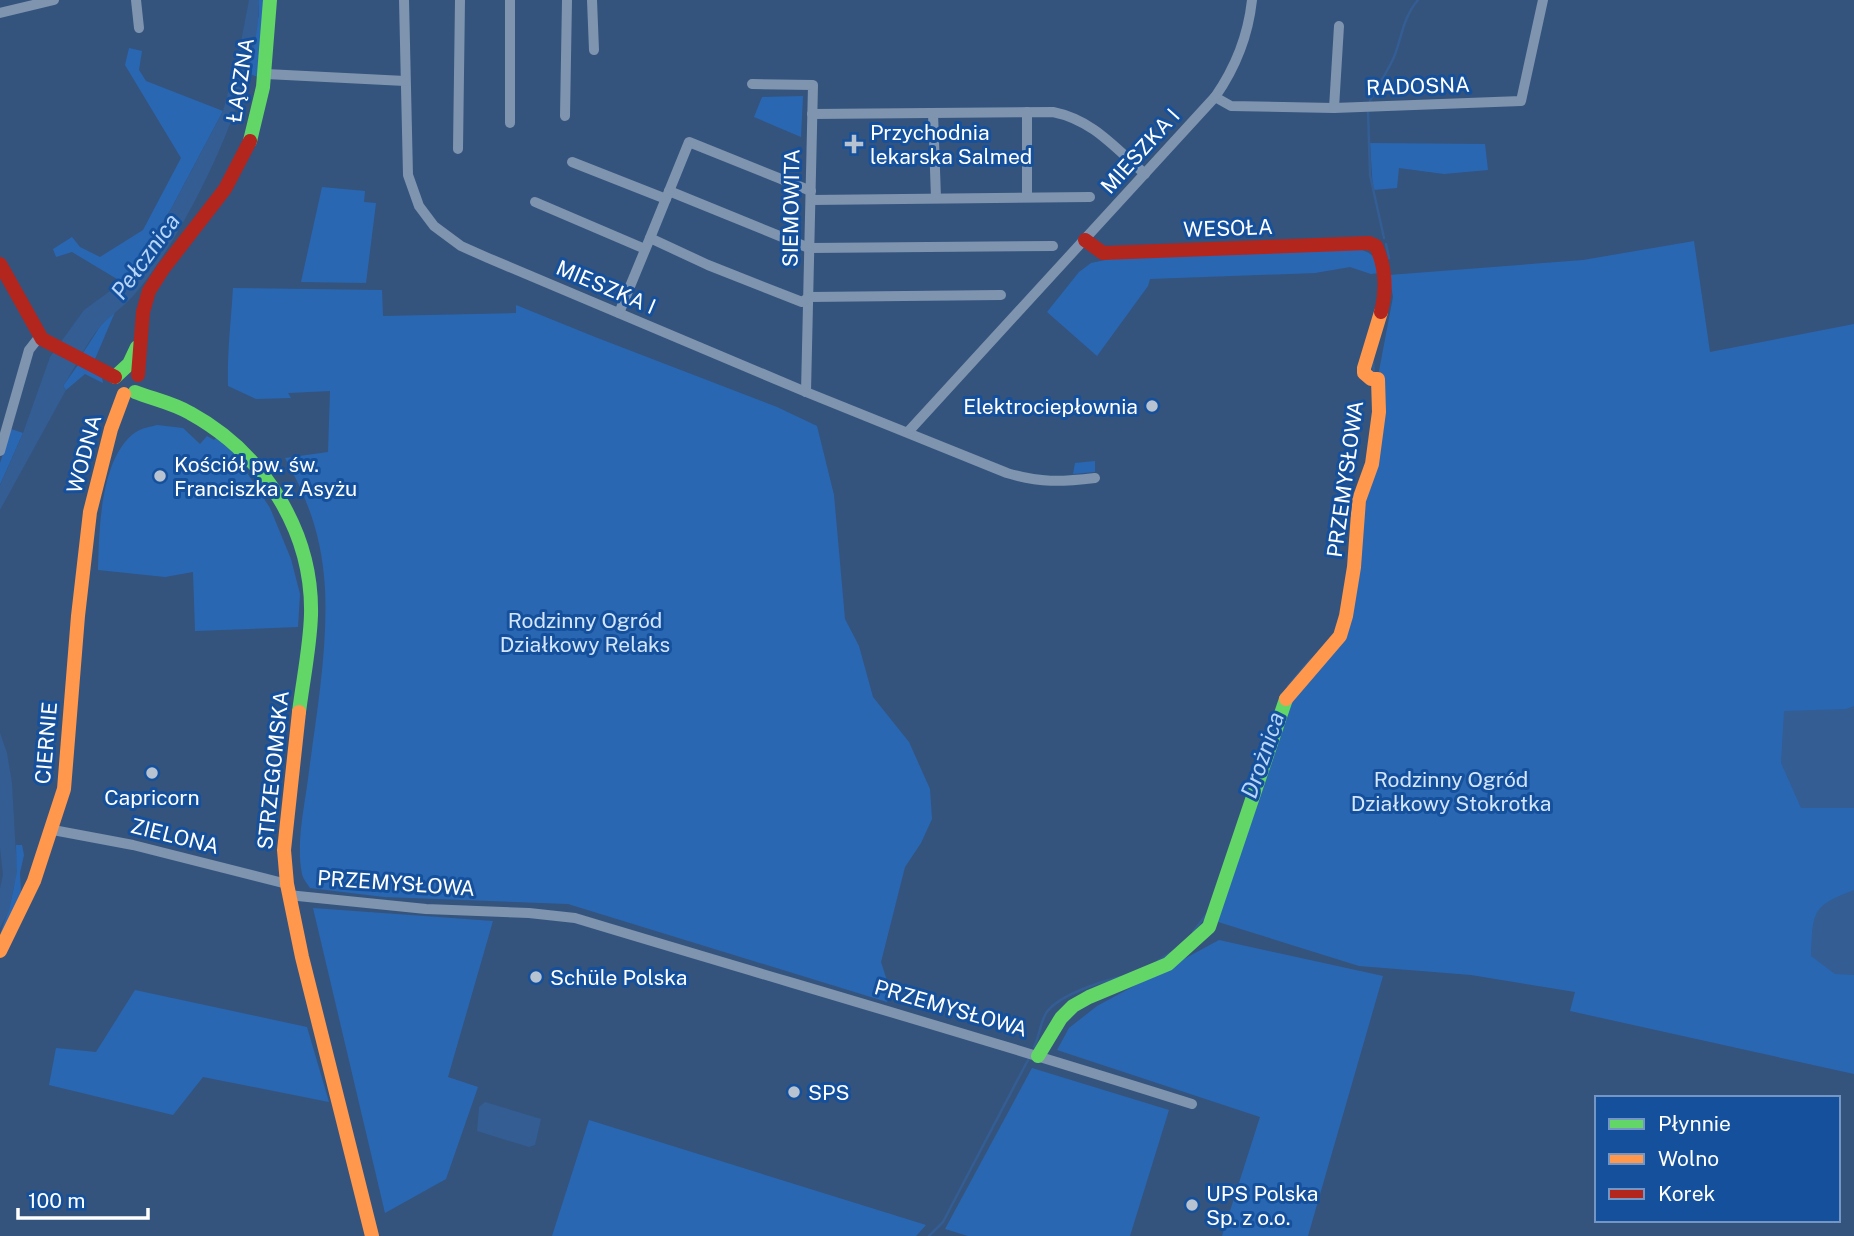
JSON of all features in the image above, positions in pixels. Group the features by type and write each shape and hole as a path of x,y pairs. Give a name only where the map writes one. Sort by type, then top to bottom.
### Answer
{"street":[{"path":"0,13 54,0"},
{"path":"136,0 139,28"},
{"name":"ŁĄCZNA","path":"130,381 149,292 158,276 222,194 249,144 265,74 270,0"},
{"name":"MIESZKA I","path":"404,0 408,176 419,206 434,226 461,246 806,392 1007,473 1031,480 1054,482 1095,478"},
{"path":"458,149 460,0"},
{"path":"510,0 510,122"},
{"path":"565,116 567,0"},
{"path":"593,0 594,50"},
{"name":"MIESZKA I","path":"908,432 1215,97 1236,63 1248,30 1252,0"},
{"name":"RADOSNA","path":"1215,97 1231,106 1334,108 1521,101 1543,0"},
{"path":"1334,108 1339,26"},
{"path":"265,74 405,81"},
{"name":"SIEMOWITA","path":"752,84 813,85 806,392"},
{"path":"1027,112 1027,197"},
{"path":"812,114 1053,112 1072,116 1086,123 1145,174"},
{"path":"933,113 936,198"},
{"path":"619,313 689,142 811,196 1090,197"},
{"path":"572,162 809,248 1053,246"},
{"path":"535,202 645,249"},
{"path":"650,238 802,302 809,297 1001,295"},
{"name":"WESOŁA","path":"1085,240 1103,253 1369,243 1376,246"},
{"name":"PRZEMYSŁOWA","path":"288,890 426,909 529,913 575,918 1038,1056 1047,1038 1073,1006 1168,964 1209,927 1285,700 1340,636 1354,567 1359,500 1372,464 1379,412 1378,379 1367,377 1364,368 1385,292 1384,264 1376,246"},
{"name":"STRZEGOMSKA","path":"0,264 40,336 53,346 130,381 218,429 254,461 284,504 297,532 310,584 311,616 287,814 284,850 288,890 372,1236"},
{"path":"0,451 29,349 40,336"},
{"name":"WODNA","path":"88,526 105,452 130,381"},
{"name":"CIERNIE","path":"0,951 34,881 53,830 64,789 88,526"},
{"name":"ZIELONA","path":"53,830 133,845 288,890"},
{"path":"1038,1056 1192,1104"}],"green space":[{"path":"259,0 265,0 258,77 247,73 259,14"},
{"path":"129,48 142,51 139,70 146,81 223,111 171,209 122,282 72,252 56,257 53,249 72,237 80,247 100,257 143,230 181,158 125,65"},
{"path":"803,96 801,137 754,117 762,97"},
{"path":"1370,143 1485,144 1488,170 1444,174 1399,168 1397,188 1373,190"},
{"path":"322,187 365,191 364,202 376,203 366,283 301,282"},
{"name":"Rodzinny Ogród Działkowy Stokrotka","path":"1694,241 1710,352 1854,324 1854,1074 1570,1011 1575,992 1471,975 1359,966 1215,921 1281,723 1298,690 1345,638 1382,386 1379,371 1393,297 1389,275 1583,260"},
{"path":"1356,248 1373,256 1379,273 1371,274 1350,267 1315,273 1150,279 1148,286 1097,356 1047,312 1079,272 1091,263 1139,253"},
{"name":"Rodzinny Ogród Działkowy Relaks","path":"233,288 382,290 383,316 516,313 516,305 777,407 817,426 834,495 845,619 859,646 873,697 909,742 930,789 932,819 921,843 905,867 881,962 891,993 887,1002 568,904 384,897 310,888 302,874 300,839 323,660 325,588 321,553 313,520 285,458 328,452 330,391 288,393 291,398 256,399 228,386"},
{"path":"115,312 95,359 83,353 103,322"},
{"path":"78,365 102,378 103,383 85,374 66,390 63,386"},
{"path":"157,425 183,428 200,444 207,436 214,440 216,438 234,453 270,508 291,559 300,594 298,627 195,631 193,572 165,577 98,570 104,496 115,458 124,443 136,432"},
{"path":"11,429 23,433 0,485 0,463"},
{"path":"1095,461 1095,472 1073,474 1075,463"},
{"path":"16,845 22,845 24,855 20,873 21,892 0,941 14,885"},
{"path":"313,908 493,921 448,1077 478,1087 446,1179 385,1213"},
{"path":"1219,940 1383,976 1308,1236 1222,1236 1260,1117 1057,1050 1069,1028 1097,1006"},
{"path":"135,990 307,1027 329,1102 203,1077 173,1115 49,1085 56,1048 96,1052"},
{"path":"1032,1068 1169,1110 1130,1236 968,1236 945,1229"},
{"path":"589,1120 926,1225 916,1236 552,1236"}],"water":[{"name":"Pełcznica","path":"249,0 259,0 248,72 217,155 197,196 155,268 134,295 97,330 89,342 63,386 66,390 0,510 0,485 23,433 50,357 84,310 131,272 171,209 223,111 238,57"},
{"path":"1854,706 1854,808 1801,808 1781,763 1784,711 1846,709"},
{"path":"0,733 7,753 12,783 17,872 9,911 0,928 0,889 3,875 0,848"},
{"path":"1854,890 1854,975 1835,974 1811,956 1814,920 1822,906"},
{"path":"485,1102 541,1119 535,1145 529,1147 477,1131 479,1107"}],"waterway":[{"name":"Drożnica","path":"1370,101 1391,63 1406,20 1418,0"},
{"name":"Drożnica","path":"1368,111 1370,175 1384,238"},
{"name":"Drożnica","path":"1386,244 1389,258"},
{"name":"Drożnica","path":"1373,361 1374,375"},
{"name":"Drożnica","path":"1288,686 1311,659"},
{"name":"Drożnica","path":"1193,932 1206,915"},
{"name":"Drożnica","path":"1158,961 1170,953"},
{"name":"Drożnica","path":"1034,1047 1043,1019 1050,1008 1079,991 1120,977"},
{"name":"Drożnica","path":"929,1236 943,1222 1028,1060"}],"traffic: fast":[{"path":"250,141 263,87 270,0"},
{"path":"115,377 129,364 137,347"},
{"path":"135,392 190,413 240,450 261,472 293,525 303,554 311,615 299,712"},
{"path":"1038,1056 1061,1018 1073,1006 1168,964 1209,927 1286,699"}],"traffic: slow":[{"path":"1286,699 1340,636 1346,616 1354,567 1359,500 1372,464 1379,412 1378,379 1371,379 1364,373 1364,368 1381,312"},
{"path":"0,951 34,881 64,789 78,616 90,512 111,429 124,394"},
{"path":"299,712 284,850 287,884 302,957 372,1236"}],"traffic: jam":[{"path":"138,375 143,312 149,291 225,189 250,141"},
{"path":"1085,240 1103,253 1369,243 1376,246 1384,270 1385,287 1381,312"},
{"path":"0,264 42,339 115,377"}],"place":[{"name":"Przychodnia lekarska Salmed","path":"854,144"},
{"name":"Elektrociepłownia","path":"1152,406"},
{"name":"Kościół pw. św. Franciszka z Asyżu","path":"160,476"},
{"name":"Capricorn","path":"152,773"},
{"name":"Schüle Polska","path":"536,977"},
{"name":"SPS","path":"794,1092"},
{"name":"UPS Polska Sp. z o.o.","path":"1192,1205"}]}
